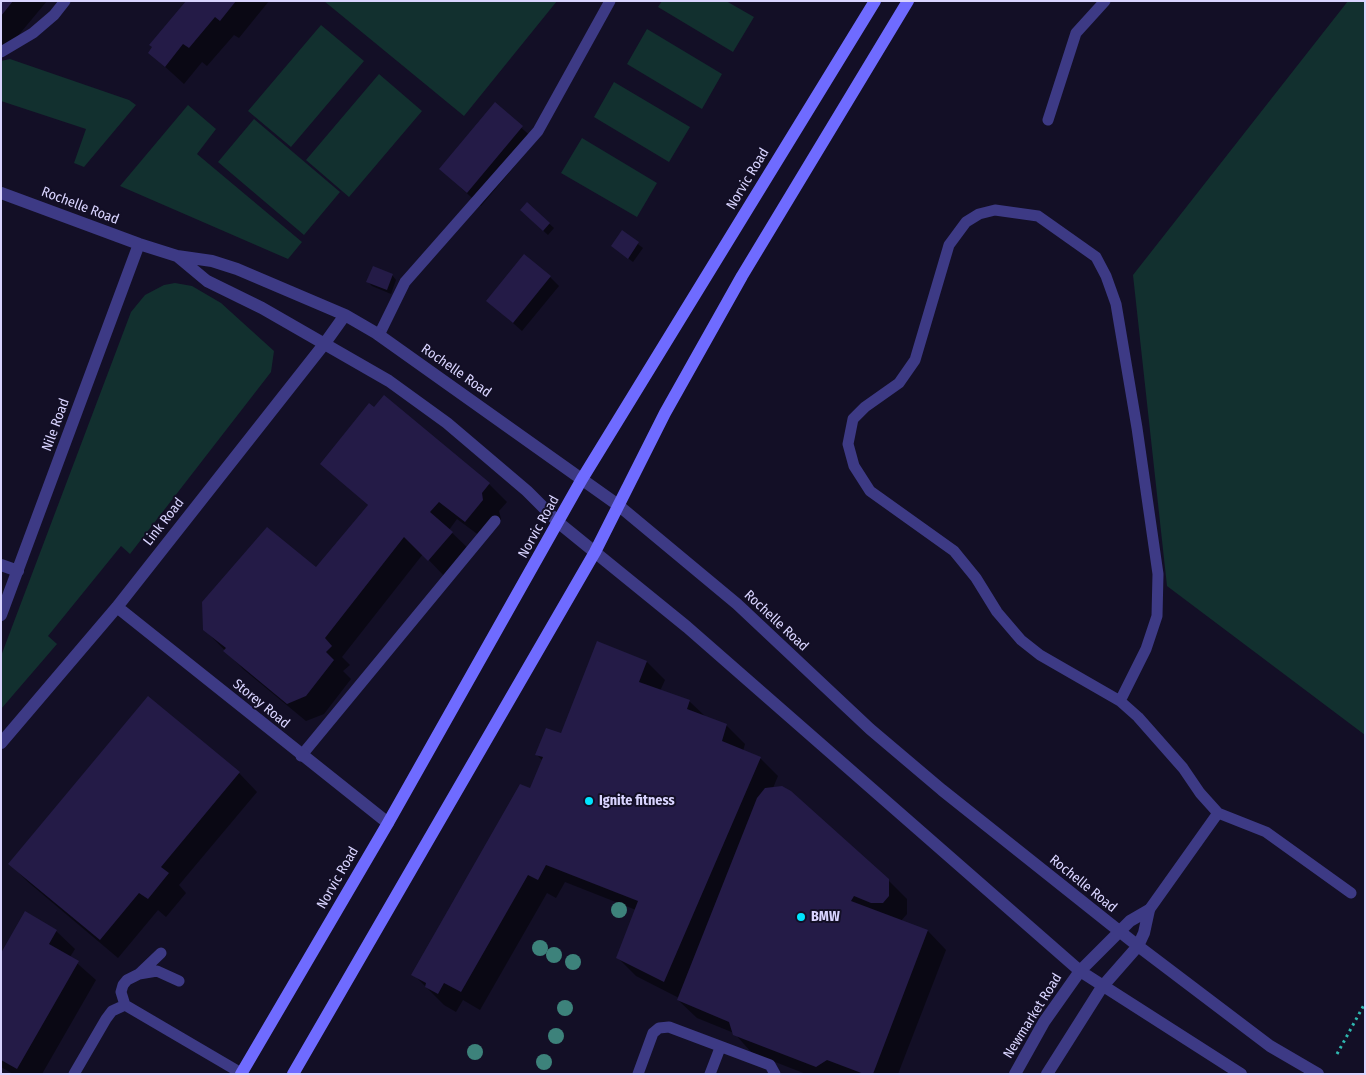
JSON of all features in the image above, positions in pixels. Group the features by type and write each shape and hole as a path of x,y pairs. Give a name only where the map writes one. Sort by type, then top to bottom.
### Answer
{"street":[{"name":"Norvic Road","path":"241,1073 388,823 582,479 875,1"},
{"path":"293,1074 595,552 665,413 742,276 908,1"},
{"name":"Rochelle Road","path":"1,193 139,244 177,256 212,261 238,270 345,315 379,335 618,505 737,604 870,729 1119,932 1270,1046 1318,1074"},
{"name":"Nile Road","path":"1,616 139,244"},
{"name":"Rochelle Road","path":"177,256 207,281 324,343 389,381 447,424 526,491 558,523 687,627 1080,971 1102,987 1241,1074"},
{"name":"Link Road","path":"1,744 117,606 345,315"},
{"path":"1,565 18,571"},
{"name":"Storey Road","path":"117,606 301,756 388,823"},
{"path":"1047,1074 1102,987 1138,946 1144,933 1149,910"},
{"name":"Newmarket Road","path":"1016,1074 1044,1022 1080,971 1138,914 1149,910"}],"lane":[{"path":"1,52 33,33 54,15 65,1"},
{"path":"379,335 405,282 538,130 610,1"},
{"path":"1048,120 1076,33 1105,1"},
{"path":"1120,701 1146,649 1157,616 1158,574 1138,428 1116,304 1106,276 1096,258 1038,216 995,210 979,214 966,222 949,245 915,360 899,383 865,407 853,419 848,444 854,466 870,490 954,551 976,578 997,612 1021,640 1040,656 1120,701 1138,717 1184,768 1200,793 1218,813 1266,832 1351,893"},
{"path":"301,756 495,521"},
{"path":"1149,910 1218,813"},
{"path":"139,974 161,953"},
{"path":"179,981 157,971 139,974 127,980 123,985 121,992 124,1006 241,1073"},
{"path":"74,1074 106,1019 112,1011 124,1006"},
{"path":"638,1074 653,1033 659,1028 669,1027 720,1048 770,1065 775,1074"},
{"path":"710,1074 720,1048"}],"path":[{"path":"1337,1054 1365,1003"}],"green space":[{"path":"324,1 557,1 464,116"},
{"path":"662,1 726,1 754,17 733,52 658,7"},
{"path":"1348,1 1365,1 1365,735 1167,586 1133,275"},
{"path":"321,25 364,61 291,147 248,111"},
{"path":"647,29 722,74 702,109 627,64"},
{"path":"10,59 129,100 136,105 84,167 74,163 86,129 1,101 1,61"},
{"path":"379,74 422,111 349,197 306,160"},
{"path":"614,82 690,127 669,162 594,117"},
{"path":"188,105 216,129 197,154 302,242 288,259 120,186"},
{"path":"254,119 340,192 304,235 218,162"},
{"path":"582,138 657,183 637,217 561,173"},
{"path":"175,283 192,286 221,303 274,351 271,372 130,554 121,546 48,636 57,644 1,709 1,656 131,312 145,295 164,285"}],"building":[{"path":"1,1 13,1 1,16"},
{"path":"186,1 236,1 220,21 215,17 189,48 183,44 165,67 148,53 152,47 149,45"},
{"path":"495,102 523,126 467,193 439,169"},
{"path":"527,202 550,223 543,231 520,210"},
{"path":"622,230 639,242 628,259 611,246"},
{"path":"524,254 551,276 513,323 486,301"},
{"path":"373,266 393,274 387,290 366,282"},
{"path":"384,395 490,483 482,493 483,500 465,522 439,502 430,512 453,532 428,561 404,537 325,638 332,646 326,652 334,660 306,696 287,704 223,651 226,648 203,630 202,602 267,527 316,567 368,505 320,464 369,403 374,407"},
{"path":"597,641 647,661 639,682 690,700 687,709 727,724 722,741 761,757 664,982 616,958 638,901 546,865 538,880 528,875 461,992 444,983 438,994 425,987 426,983 411,975 520,784 530,788 543,757 535,755 546,728 561,733"},
{"path":"148,696 240,772 161,867 169,873 148,899 139,893 100,940 8,864"},
{"name":"BMW","path":"782,786 791,791 889,879 889,896 883,903 871,903 854,896 851,901 928,930 873,1074 864,1074 827,1060 816,1067 733,1035 729,1022 677,1000 757,798 765,788"},
{"path":"25,911 57,930 49,944 79,961 17,1069 1,1060 1,953"}],"place":[{"name":"Ignite fitness","path":"589,801"},
{"name":"BMW","path":"801,917"}]}
